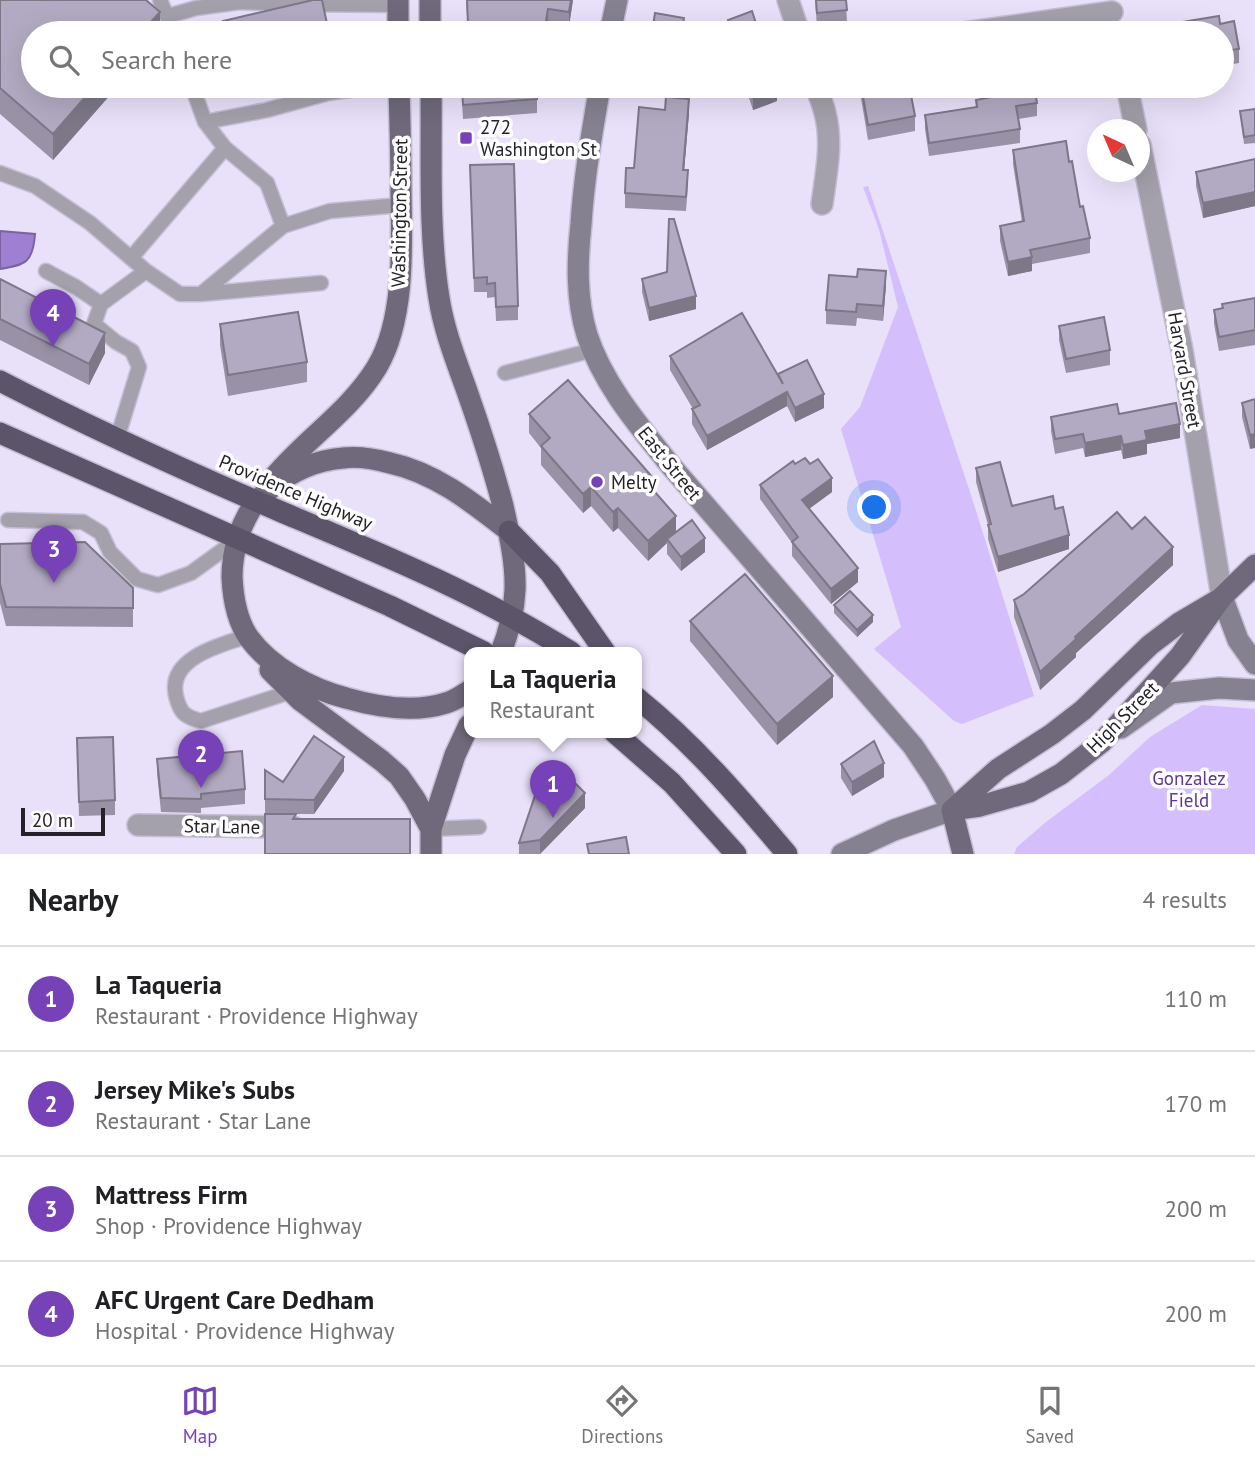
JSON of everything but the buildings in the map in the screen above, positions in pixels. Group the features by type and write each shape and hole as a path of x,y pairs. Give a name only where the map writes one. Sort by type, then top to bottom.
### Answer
{"highway":[{"name":"Providence Highway","path":"0,381 117,439 466,592 563,647"},
{"path":"0,433 390,606 474,647"},
{"path":"509,531 550,573 602,647"},
{"path":"642,702 706,760 787,854"},
{"path":"621,738 672,783 736,854"}],"main road":[{"path":"430,0 430,21"},
{"path":"398,2 398,21"},
{"name":"Washington Street","path":"257,500 287,462 334,419 356,394 377,366 388,343 400,286 402,251 399,98"},
{"name":"Washington Street","path":"431,98 434,250 439,300 451,348 496,481 509,531 515,571 512,616 503,647"},
{"path":"431,829 399,776 317,713 302,689 261,652 248,636 236,609 232,585 238,539 257,500 277,483 297,470 317,462 344,458 391,463 429,477 461,495 509,531"},
{"name":"High Street","path":"952,810 980,806 1029,792 1060,774 1102,742 1180,656 1223,597 1255,565"},
{"name":"High Street","path":"952,810 998,769 1052,734 1083,709 1150,645 1179,623 1223,597"},
{"path":"302,689 326,692 361,702 401,707 448,703 464,694"},
{"path":"431,854 431,829 464,737"},
{"path":"952,810 963,854"}],"street":[{"path":"613,21 617,0"},
{"path":"788,0 795,21"},
{"path":"1029,21 1111,6"},
{"name":"East Street","path":"598,98 583,194 578,275 580,307 600,365 618,396 670,466 913,746 952,810"},
{"path":"820,98 826,114 829,138 822,204"},
{"path":"1129,98 1134,119"},
{"name":"Harvard Street","path":"1147,182 1182,350 1223,597"},
{"path":"1223,597 1238,640 1255,664"},
{"path":"1102,742 1171,694 1219,688 1255,690"},
{"path":"842,854 894,830 952,810"},
{"name":"Star Lane","path":"138,825 312,828"},
{"path":"406,829 431,829"}],"lane":[{"path":"160,0 170,21"},
{"path":"168,16 196,8 240,2 398,2"},
{"path":"196,98 205,122 225,148 267,183 283,226"},
{"path":"205,122 267,110 310,98"},
{"path":"131,258 225,148"},
{"path":"0,173 35,186 90,223 146,271 180,294 321,283"},
{"path":"201,294 283,226 330,211 401,205"},
{"path":"46,271 76,286 101,304"},
{"path":"117,439 139,367 132,351 94,324 101,304 146,271"},
{"path":"505,373 593,350"},
{"path":"8,520 83,522 101,533 110,552 137,579 158,585 191,573 238,539"},
{"path":"248,636 191,659 179,671 174,688 179,707 188,718 201,721 302,689"},
{"path":"431,829 479,827"}],"green space":[{"path":"868,186 971,495 1034,696 962,724 954,721 874,649 901,627 841,429 860,407 898,307 879,229 863,187"},
{"name":"Gonzalez Field","path":"1202,705 1255,709 1255,854 1014,854 1017,847 1046,822 1109,775 1150,737"}],"shaded area":[{"path":"0,231 35,234 30,256 22,264 0,269"}],"place":[{"name":"272 Washington St","path":"466,138"},
{"name":"AFC Urgent Care Dedham","path":"53,347"},
{"name":"Melty","path":"597,482"},
{"name":"Mattress Firm","path":"54,583"},
{"name":"Jersey Mike's Subs","path":"201,788"},
{"name":"La Taqueria","path":"553,818"}]}
